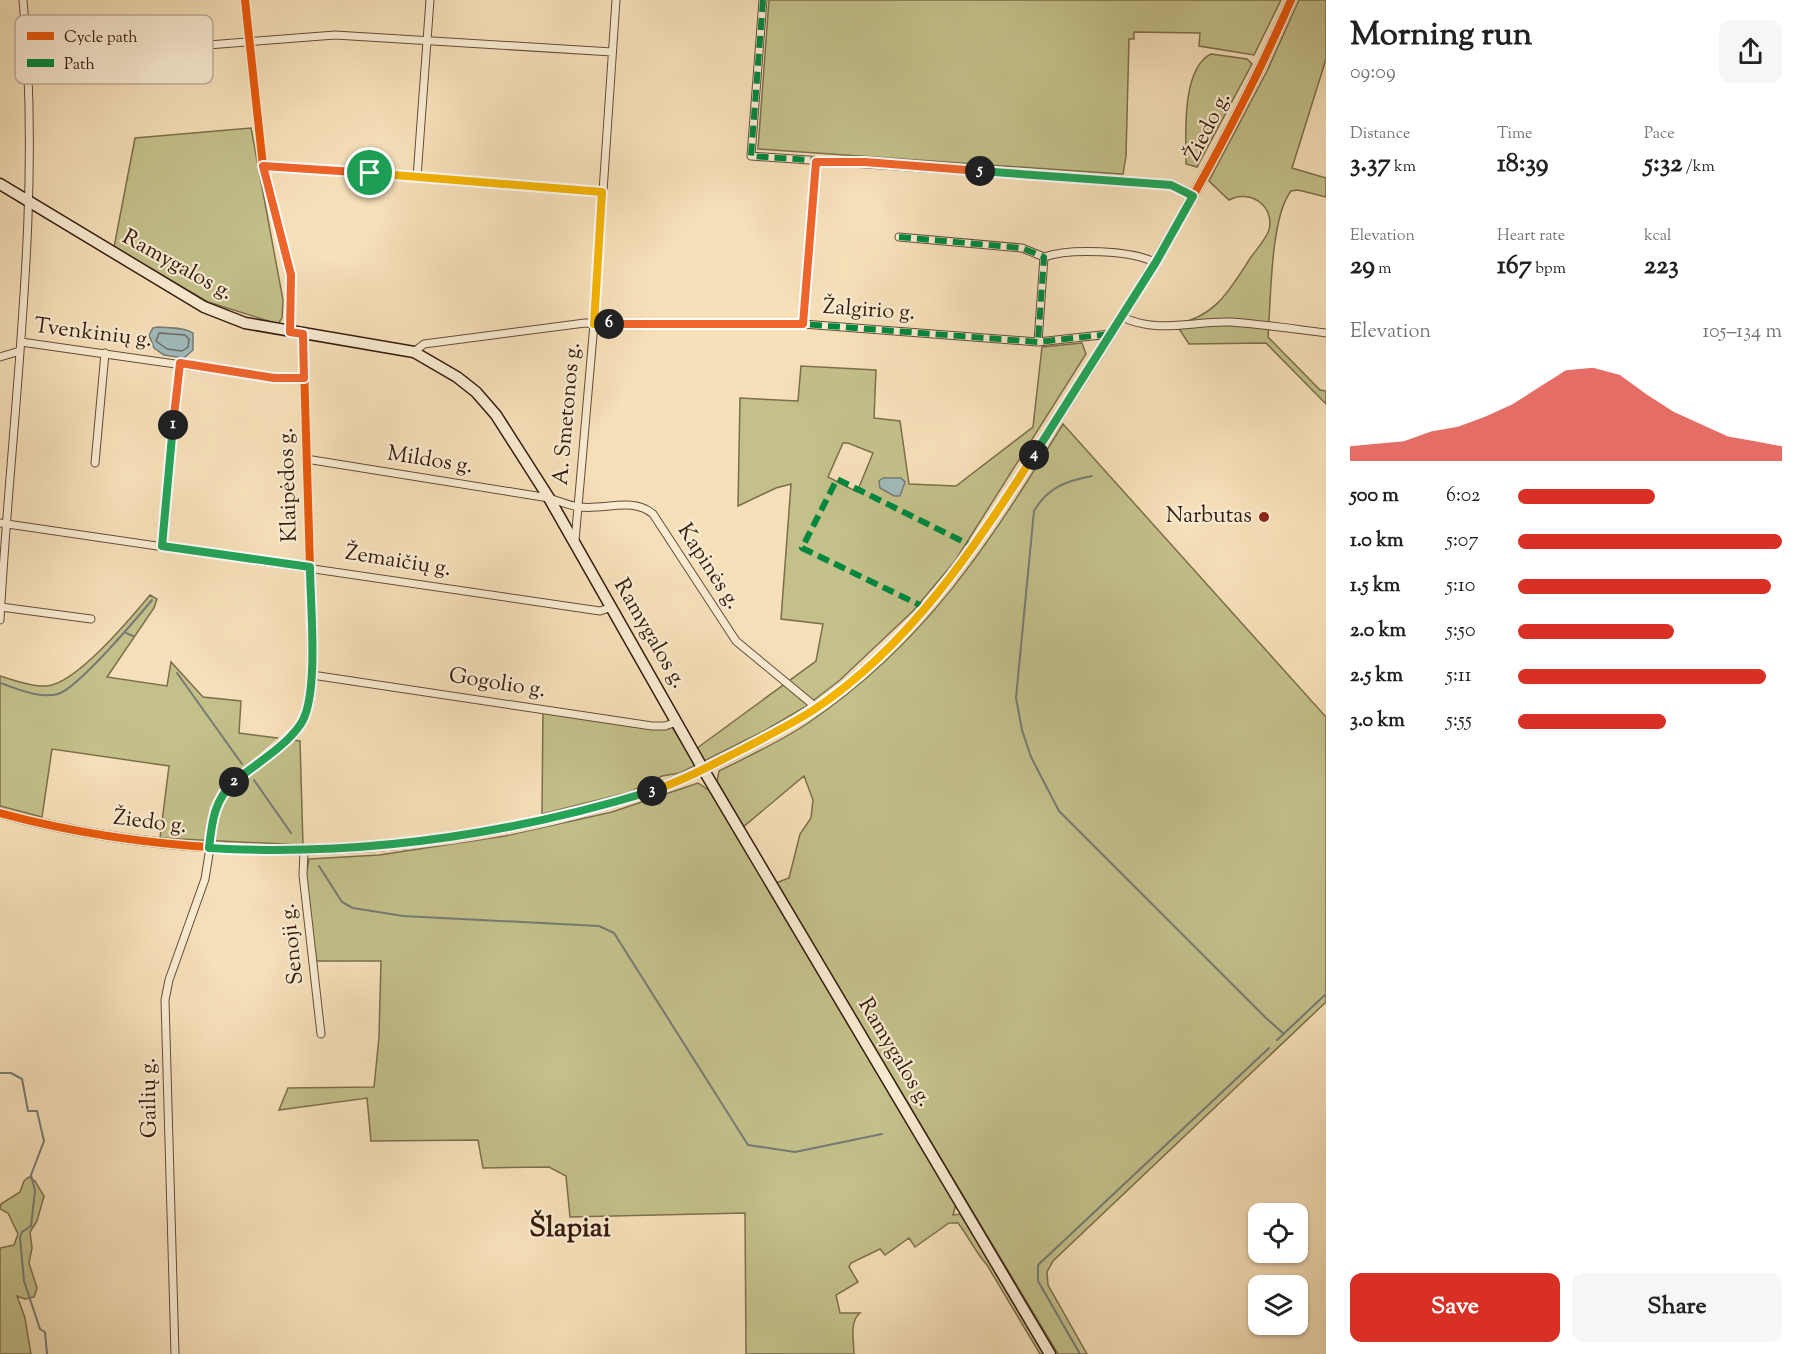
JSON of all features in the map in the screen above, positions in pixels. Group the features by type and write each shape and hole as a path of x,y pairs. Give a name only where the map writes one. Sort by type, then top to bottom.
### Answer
{"main road":[{"name":"Ramygalos g.","path":"0,184 204,308 245,323 290,332 386,345 414,352 457,377 476,392 496,415 549,498 703,770 1050,1354"}],"street":[{"path":"23,0 25,15"},
{"path":"245,0 263,166 291,275 290,332"},
{"path":"417,177 430,0"},
{"name":"A. Smetonos g.","path":"575,544 594,324 616,0"},
{"path":"763,0 751,156 816,162 865,162 1171,185 1193,196"},
{"name":"Žiedo g.","path":"0,813 103,836 209,848 304,850 375,848 509,827 603,806 656,790 703,770 817,708 867,668 905,632 953,575 995,515 1156,262 1193,196 1291,0"},
{"path":"213,43 335,35 612,52"},
{"path":"0,620 3,523 21,342 29,202 30,84"},
{"path":"803,324 816,162"},
{"path":"263,166 602,192"},
{"path":"899,237 1022,248 1044,256 1085,252 1145,256 1156,262"},
{"path":"1038,342 1044,256"},
{"path":"1122,317 1143,326 1163,327 1198,322 1231,322 1326,333"},
{"name":"Žalgirio g.","path":"414,352 419,345 424,344 594,324 803,324 1038,342 1110,334"},
{"name":"Klaipėdos g.","path":"209,848 213,818 219,800 229,787 302,723 311,701 310,567 303,334"},
{"name":"Tvenkinių g.","path":"21,342 274,378 304,378"},
{"name":"Tvenkinių g.","path":"0,357 20,351"},
{"path":"95,463 105,353"},
{"path":"162,546 180,363"},
{"name":"Mildos g.","path":"306,459 549,498"},
{"name":"Kapinės g.","path":"549,498 579,507 633,504 644,507 653,514 736,641 817,708"},
{"name":"Žemaičių g.","path":"3,523 600,611 612,608"},
{"path":"1,607 91,619"},
{"name":"Gogolio g.","path":"312,675 652,726 665,726 676,722"},
{"name":"Gailių g.","path":"175,1354 165,1000 169,980 205,879 209,848"},
{"name":"Senoji g.","path":"304,850 303,875 321,1034"}],"shaded area":[{"path":"769,0 1281,0 1254,55 1199,46 1200,33 1134,32 1134,39 1129,39 1126,156 1123,174 1120,174 758,149"},
{"path":"1299,0 1326,0 1326,59 1292,168 1326,178 1326,197 1298,190 1291,191 1284,204 1275,240 1268,337 1320,390 1326,391 1326,404 1266,343 1189,344 1176,324 1202,315 1221,300 1269,230 1268,213 1259,202 1245,197 1229,200 1209,181 1267,71"},
{"path":"1211,54 1247,59 1252,64 1197,167 1186,164 1187,104 1194,73 1201,62"},
{"path":"251,128 283,300 282,318 278,324 208,302 114,247 135,138"},
{"path":"1082,343 1086,354 955,561 913,611 840,680 805,707 764,731 680,773 662,776 630,792 542,814 543,707 653,724 669,722 689,754 816,661 823,624 781,619 791,484 776,488 738,506 740,398 798,401 801,366 876,370 874,418 900,421 909,484 956,486 1033,427 1042,347","holes":["843,443 873,453 857,492 828,477"]},
{"path":"1063,424 1326,717 1326,1002 1053,1261 1047,1272 1048,1285 1087,1354 1058,1354 776,883 789,878 800,834 811,818 813,800 804,776 743,827 717,781 719,771 808,723 850,692 888,659 952,588 981,550"},
{"path":"150,595 157,599 154,608 107,677 167,686 171,662 203,697 241,701 239,733 300,741 303,845 160,838 169,766 52,749 42,817 0,806 0,676 34,685 46,686 58,683 72,675 102,649"},
{"path":"698,783 710,791 956,1204 953,1215 962,1214 1047,1354 1040,1354 987,1265 958,1223 949,1223 915,1247 909,1238 885,1255 880,1249 851,1263 849,1267 858,1282 836,1295 840,1313 860,1313 853,1326 854,1354 746,1354 745,1213 570,1217 566,1176 549,1167 483,1168 478,1140 371,1141 367,1098 279,1110 288,1088 374,1087 379,1037 381,961 317,961 313,951 306,875 309,859 379,855 505,836 612,812"},
{"path":"29,1177 35,1181 44,1196 37,1221 30,1232 32,1248 29,1263 37,1288 34,1297 25,1299 17,1296 25,1318 31,1354 0,1354 0,1248 14,1245 18,1234 8,1213 0,1209 1,1204 20,1192 24,1181"}],"water":[{"path":"153,328 181,329 193,333 193,350 184,358 164,355 154,348 149,335"},
{"path":"883,478 901,478 905,482 900,496 894,496 880,488 879,481"}],"waterway":[{"path":"1092,476 1058,486 1045,496 1034,511 1016,698 1022,730 1031,757 1059,811 1284,1034"},
{"path":"0,683 36,694 58,694 93,666 152,600"},
{"path":"126,633 133,636"},
{"path":"177,673 242,764"},
{"path":"254,780 291,833"},
{"path":"319,866 342,902 353,908 403,916 599,926 614,933 748,1145 795,1152 882,1134"},
{"path":"1277,1040 1326,994"},
{"path":"1080,1354 1038,1281 1038,1265 1269,1048"},
{"path":"0,1073 11,1073 22,1079 28,1111 37,1111 44,1141 31,1175 35,1191 31,1226 22,1232 20,1238 24,1281 40,1329 45,1332 47,1354"}],"marked path":[{"path":"763,0 751,156 1171,185 1193,196"},
{"path":"803,324 816,162"},
{"path":"899,237 1022,248 1044,257 1038,342"},
{"path":"594,324 803,324 1038,342 1110,334"},
{"path":"926,608 802,548 837,479 974,547"}],"cycle path":[{"path":"245,0 263,166 291,275 290,332"},
{"path":"0,813 105,835 218,848 334,849 452,838 566,816 676,781 776,732 865,669 920,615 968,555 1086,375 1181,218 1239,111 1291,0"},
{"path":"209,848 215,809 223,793 297,729 311,701 310,567 303,334"}],"place":[{"name":"Narbutas","path":"1264,517"}],"district":[{"name":"Šlapiai","path":"570,1229"}],"route":[{"path":"816,162 865,162 1171,185 1193,196 1122,317 959,568 912,625 867,668 817,708 703,770 656,790 603,806 465,836 375,848 262,850 209,848 215,809 223,793 297,729 309,709 312,675 310,567 162,546 180,363 274,378 304,378 303,334 290,332 291,275 263,166 370,173 602,192 594,324 803,324 816,162"}]}
